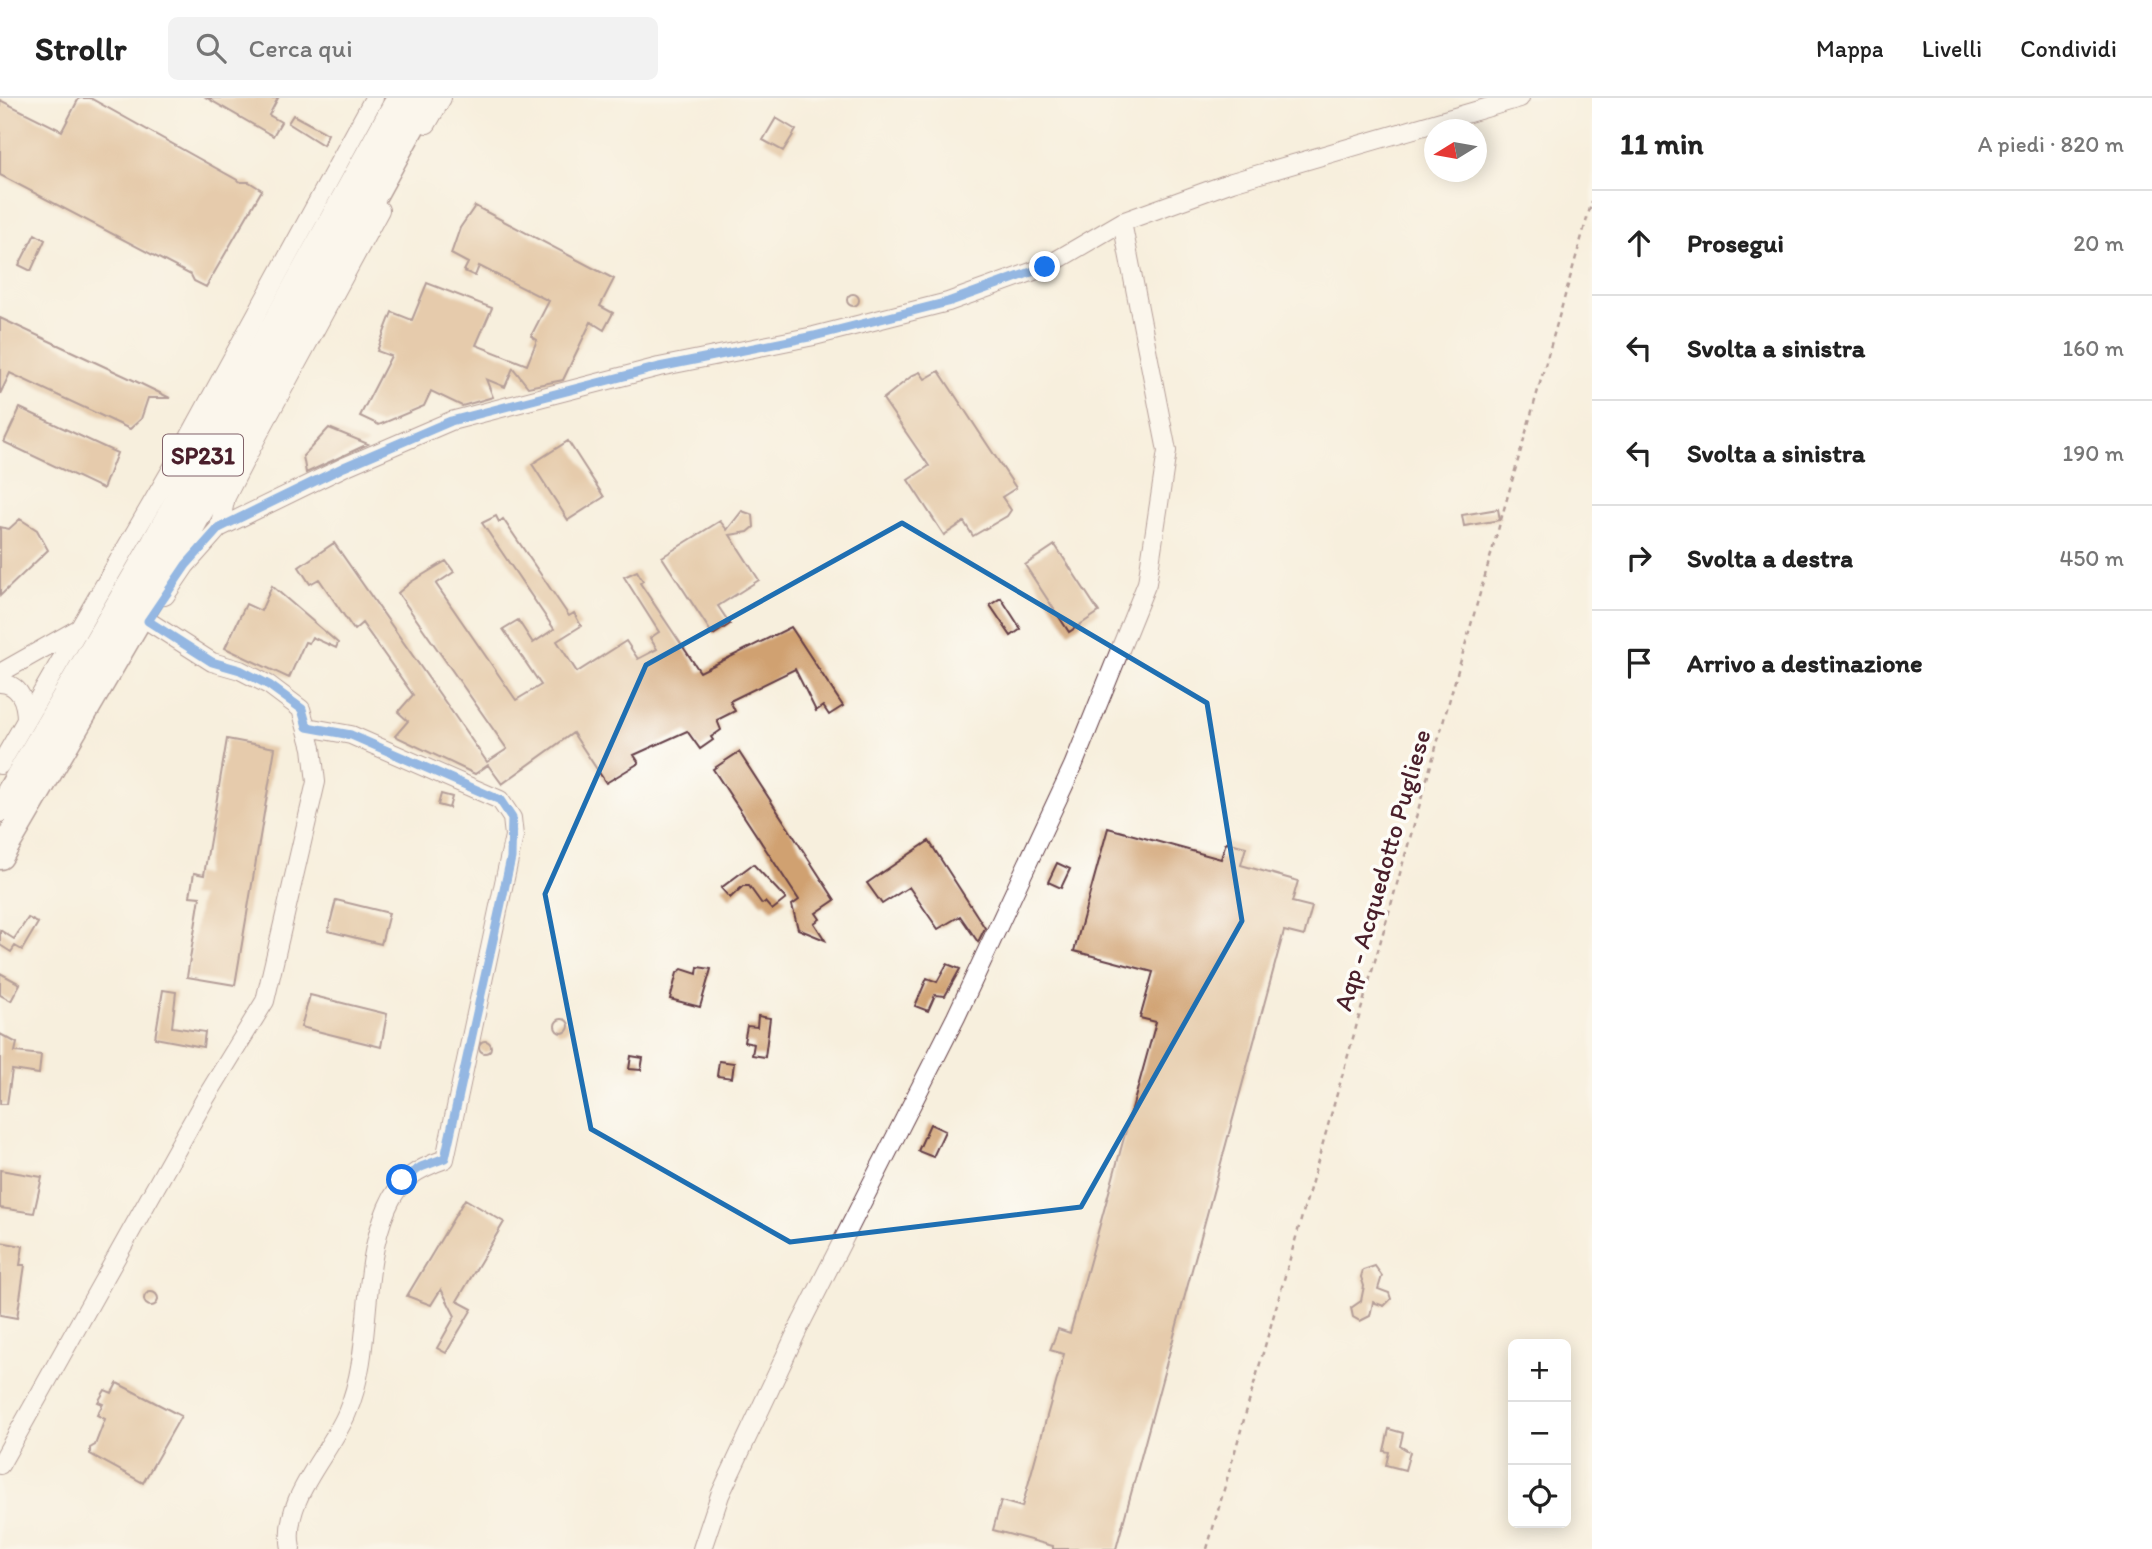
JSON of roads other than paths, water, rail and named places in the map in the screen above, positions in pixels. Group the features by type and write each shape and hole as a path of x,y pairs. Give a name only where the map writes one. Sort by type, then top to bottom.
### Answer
{"highway":[{"name":"SP231","path":"0,809 152,548 400,98"},
{"name":"SP231","path":"0,856 290,351 427,98"}],"street":[{"name":"SP231","path":"0,765 174,465 374,98"},
{"path":"219,528 226,497 257,437 442,98"},
{"path":"87,708 186,565 219,528 344,467 451,421 659,367 814,336 948,302 1045,267 1122,222 1232,182 1520,98"},
{"path":"702,1549 720,1494 777,1373 956,1017 1073,766 1147,583 1167,451 1122,222"},
{"path":"0,1465 205,1099 265,1001 316,782 302,709 269,685 240,670 212,662 148,621"},
{"path":"0,673 77,629"},
{"path":"0,682 6,682 18,691 26,702 26,721"},
{"path":"291,1549 289,1538 298,1500 347,1413 357,1379 369,1280 386,1209 402,1180 421,1167 445,1158 514,836 512,818 500,800 351,735 307,727"}]}
